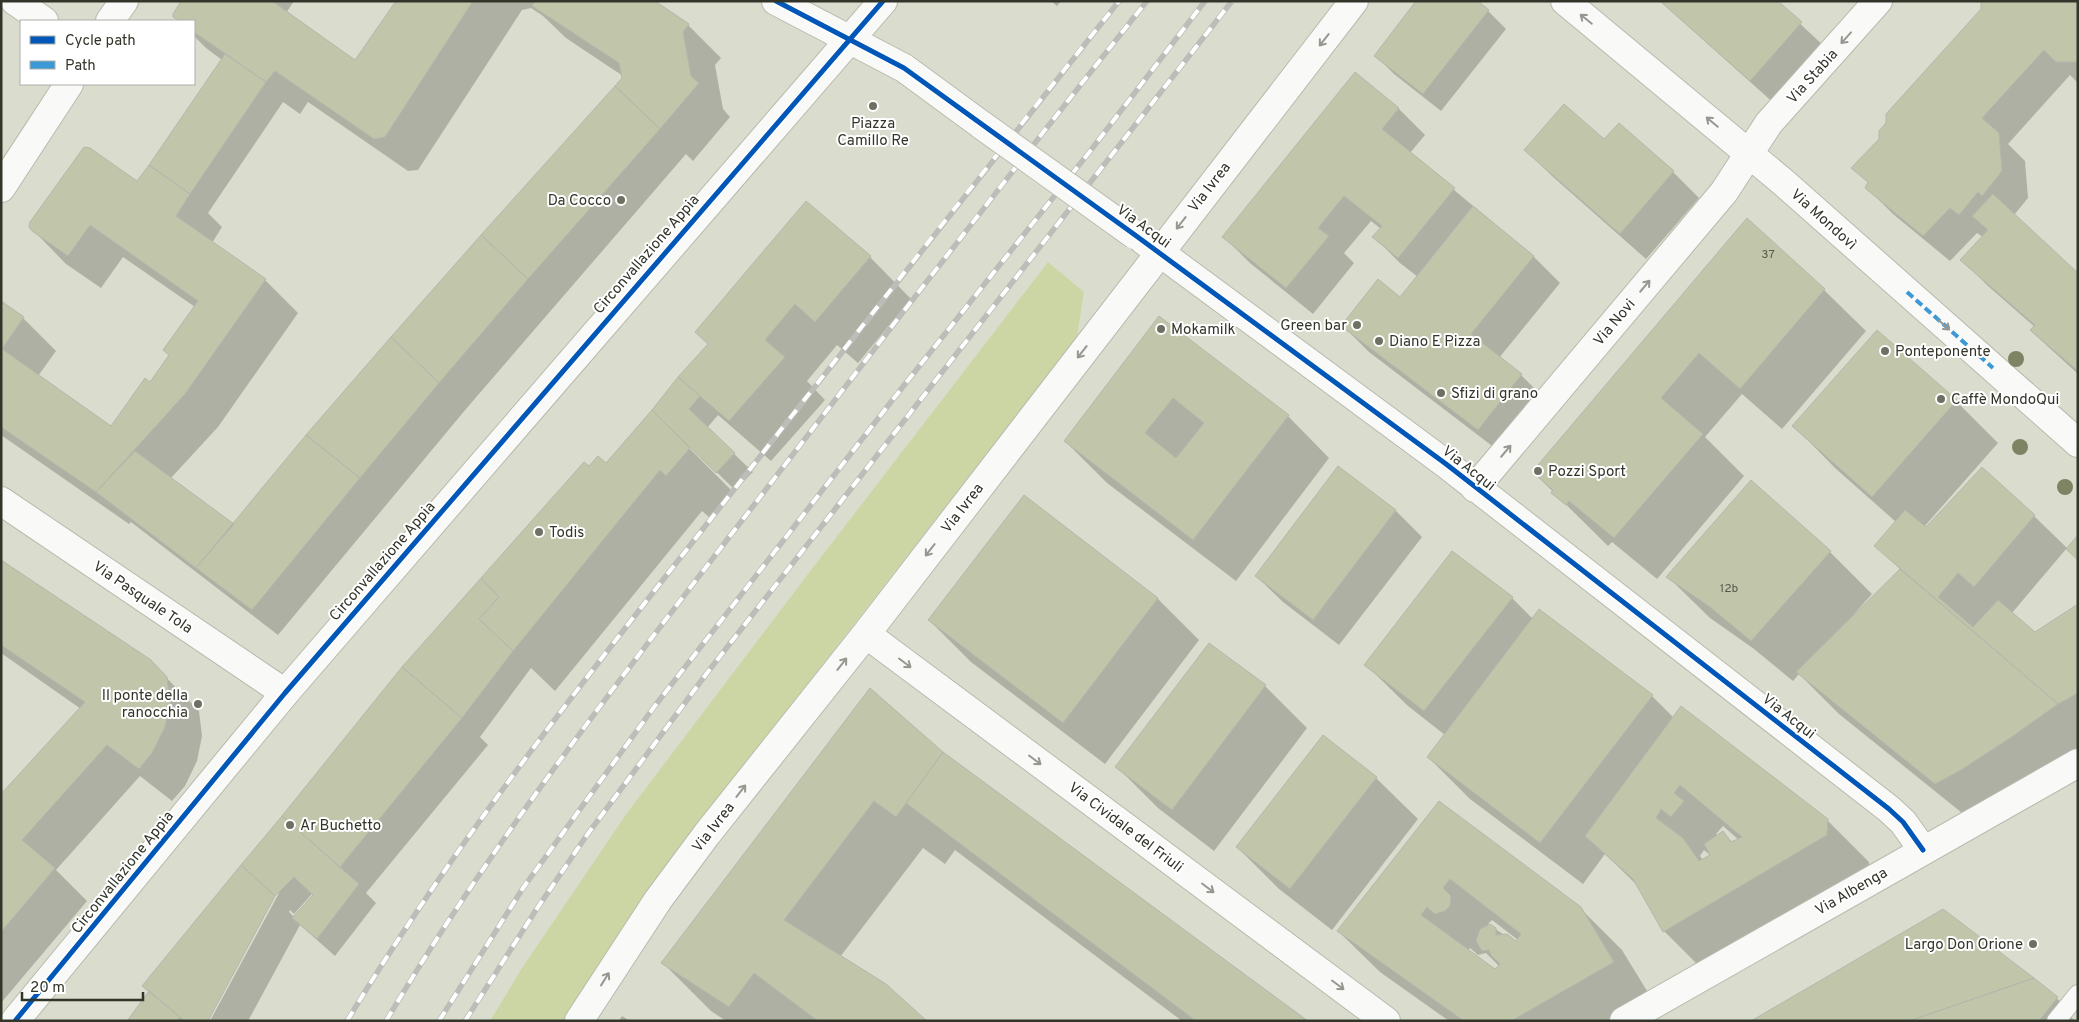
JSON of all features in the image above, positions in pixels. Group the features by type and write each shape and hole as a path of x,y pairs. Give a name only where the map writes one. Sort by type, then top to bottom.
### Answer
{"street":[{"path":"15,1 43,20"},
{"path":"111,20 124,1"},
{"path":"776,1 850,40 883,1"},
{"name":"Via Ivrea","path":"579,1021 658,900 708,834 866,634 1354,1"},
{"name":"Via Mondovì","path":"1565,1 1749,153 2078,443"},
{"name":"Via Stabia","path":"1749,153 1769,123 1878,1"},
{"name":"Circonvallazione Appia","path":"15,1021 285,693 775,124 850,40"},
{"name":"Via Acqui","path":"850,40 904,68 1135,234 1446,464 1888,809 1903,822 1923,850"},
{"path":"1,188 68,85"},
{"name":"Via Novi","path":"1476,488 1724,192 1749,153"},
{"name":"Via Pasquale Tola","path":"1,501 285,693"},
{"name":"Via Cividale del Friuli","path":"866,634 1386,1021"},
{"name":"Via Albenga","path":"1624,1021 2078,762"}],"lane":[{"path":"2056,1021 2078,994"}],"green space":[{"path":"1048,262 1084,292 1077,337 699,824 568,1021 490,1021 522,968 627,813"}],"building":[{"path":"181,1 272,1 355,60 396,1 473,1 385,137 374,139 275,71 266,82 195,33 195,20 178,20 173,17"},
{"path":"535,1 655,1 689,24 683,32 691,76 699,83 660,129 615,86 622,78 619,63 532,6"},
{"path":"1416,1 1478,1 1489,10 1423,94 1374,56"},
{"path":"1660,1 1778,1 1802,22 1750,81"},
{"path":"1981,1 2078,1 2078,62 2056,62 2044,50 1982,118 1999,133 2002,171 1982,196 1978,192 1959,215 1950,208 1923,236 1865,188 1868,182 1851,168 1879,139 1879,131 1886,123 1886,114 1981,9"},
{"path":"225,54 266,82 190,194 149,165"},
{"path":"1355,72 1399,108 1382,129 1455,188 1398,258 1372,237 1382,226 1344,196 1318,228 1329,236 1286,288 1222,237"},
{"path":"615,86 660,129 528,279 481,235"},
{"path":"1564,104 1604,139 1619,123 1674,171 1620,234 1524,150"},
{"path":"84,147 90,148 137,181 149,165 190,194 176,216 266,279 185,394 96,492 1,427 1,301 24,317 2,349 111,426 145,378 150,382 169,355 163,350 198,301 90,225 68,256 29,227 30,222"},
{"path":"1993,194 2078,273 2078,371 2030,330 2035,325 1960,260 1988,230 1972,216"},
{"path":"806,201 871,256 815,322 795,304 765,340 785,357 729,421 678,377 708,344 695,332"},
{"path":"1473,206 1534,256 1471,334 1522,374 1478,430 1341,326 1378,279 1400,297"},
{"path":"1747,218 1825,289 1740,389 1699,353 1661,398 1703,434 1614,538 1569,501 1566,505 1551,493 1553,490 1532,472"},
{"path":"481,235 528,279 439,383 391,337"},
{"path":"1159,316 1289,415 1193,540 1064,441","holes":["1173,398 1204,423 1176,458 1145,433"]},
{"path":"1877,330 1957,400 1872,497 1792,426"},
{"path":"391,337 439,383 360,478 306,435"},
{"path":"678,377 700,396 689,409 735,453 716,473 652,410"},
{"path":"652,410 690,448 666,476 660,470 513,651 479,619 499,597 481,578 584,462 589,466 598,456 606,463"},
{"path":"306,435 360,478 252,610 196,568"},
{"path":"135,451 234,524 196,568 96,492"},
{"path":"1338,466 1396,510 1313,620 1255,576"},
{"path":"1982,467 2035,515 1974,587 1958,573 1938,597 1973,627 1998,600 2035,632 2078,604 2078,693 2058,704 1874,546 1905,510 1926,527"},
{"path":"1751,480 1831,551 1751,641 1710,607 1666,577"},
{"path":"1024,495 1158,598 1063,723 928,620"},
{"path":"2078,535 2078,560 2066,549"},
{"path":"1452,551 1513,597 1424,711 1364,665"},
{"path":"1,560 151,660 167,677 170,703 165,727 152,753 139,769 107,745 22,840 55,868 1,932 1,794 85,702 1,645"},
{"path":"1900,569 2058,704 1961,770 1935,784 1796,672"},
{"path":"481,578 499,597 479,619 513,651 462,718 402,667"},
{"path":"1539,609 1653,695 1540,843 1427,757"},
{"path":"1209,643 1266,685 1172,810 1115,767"},
{"path":"402,667 462,718 340,867 282,816"},
{"path":"870,688 943,752 896,817 874,801 784,920 886,984 927,1021 818,1021 754,973 729,1007 661,963"},
{"path":"1681,706 1828,819 1827,835 1663,932 1633,879 1585,836","holes":["1680,785 1742,837 1731,842 1723,831 1704,844 1710,855 1699,861 1683,838 1656,818 1661,809 1671,817 1684,801 1674,793"]},
{"path":"1323,735 1377,777 1290,889 1236,847"},
{"path":"943,752 1308,1021 1196,1021 906,803"},
{"path":"1439,801 1581,907 1614,962 1511,1021 1464,1021 1337,931","holes":["1450,879 1521,934 1516,941 1507,934 1496,935 1496,928 1490,924 1480,929 1476,941 1482,951 1489,950 1491,955 1500,964 1495,969 1421,915 1427,907 1435,914 1445,911 1450,906 1451,896 1443,888"]},
{"path":"282,816 359,884 317,939 292,918 313,895 294,877 275,896 241,865"},
{"path":"241,865 275,896 208,1021 185,1021 142,986"},
{"path":"1943,909 2034,978 1909,1021 1751,1021"},
{"path":"2034,978 2058,997 2039,1021 1909,1021"},
{"path":"149,991 180,1017 176,1021 127,1021"}],"railway":[{"path":"347,1021 434,886 480,820 576,691 1119,1"},
{"path":"386,1021 425,957 508,833 595,713 885,335 1147,1"},
{"path":"439,1021 523,888 654,707 894,398 1091,150 1205,1"},
{"path":"465,1021 536,910 587,835 707,673 1232,1"}],"marked path":[{"path":"1907,292 1993,368"}],"cycle path":[{"path":"776,1 904,68 1446,464 1889,809 1903,822 1923,850"},
{"path":"15,1021 285,693 883,1"}],"place":[{"name":"Piazza Camillo Re","path":"873,106"},
{"name":"Da Cocco","path":"621,200"},
{"name":"Green bar","path":"1357,325"},
{"name":"Mokamilk","path":"1161,329"},
{"name":"Diano E Pizza","path":"1379,341"},
{"name":"Ponteponente","path":"1885,351"},
{"name":"Sfizi di grano","path":"1441,393"},
{"name":"Caffè MondoQui","path":"1941,399"},
{"name":"Pozzi Sport","path":"1538,471"},
{"name":"Todis","path":"539,532"},
{"name":"Il ponte della ranocchia","path":"198,704"},
{"name":"Ar Buchetto","path":"290,825"},
{"name":"Largo Don Orione","path":"2033,944"}]}
